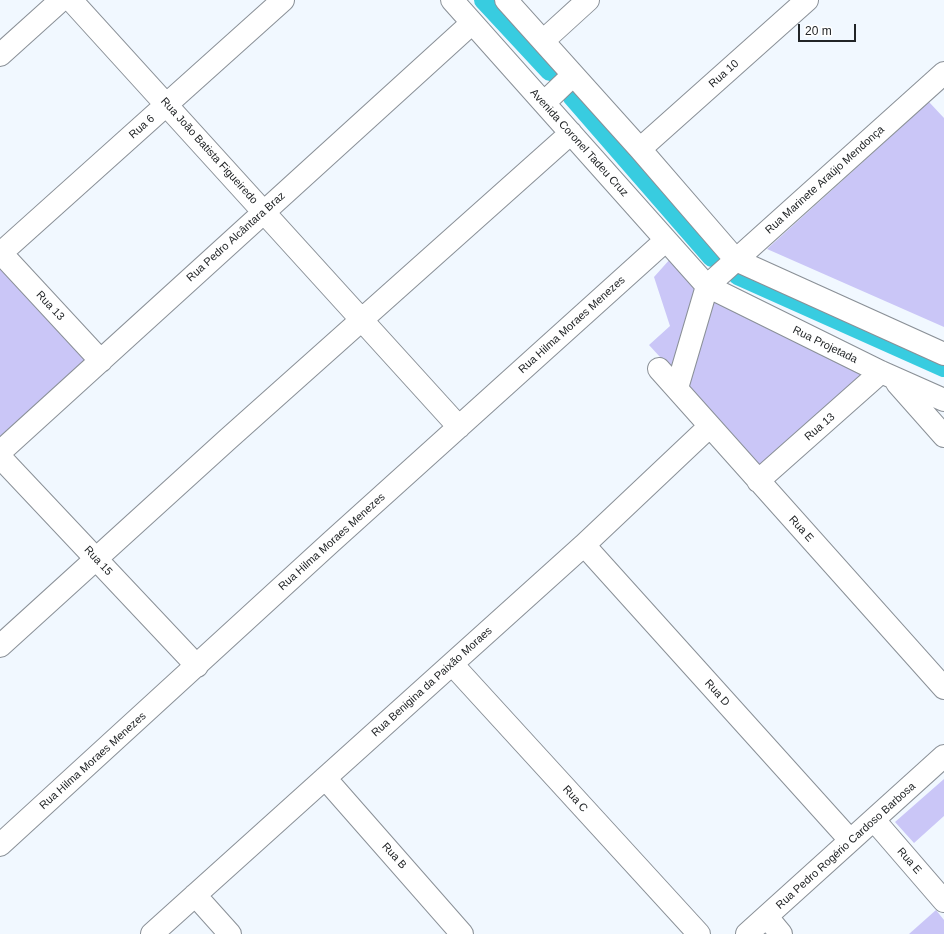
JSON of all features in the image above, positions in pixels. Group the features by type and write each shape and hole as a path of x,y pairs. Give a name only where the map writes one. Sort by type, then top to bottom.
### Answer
{"street":[{"path":"0,55 61,0"},
{"name":"Rua João Batista Figueiredo","path":"71,0 459,427"},
{"name":"Rua 6","path":"1,253 283,0"},
{"name":"Avenida Coronel Tadeu Cruz","path":"452,0 707,286"},
{"path":"506,0 640,148 736,260 944,354"},
{"path":"543,41 588,0"},
{"name":"Rua 10","path":"640,148 807,0"},
{"name":"Rua Pedro Alcântara Braz","path":"0,452 472,23"},
{"path":"544,103 573,75"},
{"name":"Rua Marinete Araújo Mendonça","path":"707,286 941,82"},
{"path":"0,646 571,133"},
{"name":"Rua Hilma Moraes Menezes","path":"0,845 665,240"},
{"name":"Rua 13","path":"1,253 101,361"},
{"path":"677,388 707,286"},
{"name":"Rua Projetada","path":"707,286 886,375 944,400"},
{"name":"Rua E","path":"660,369 758,481 944,688"},
{"path":"886,375 944,436"},
{"name":"Rua 13","path":"758,481 819,428 886,375"},
{"name":"Rua Benigina da Paixão Moraes","path":"152,934 584,545 710,426"},
{"name":"Rua 15","path":"0,457 197,666"},
{"name":"Rua D","path":"584,545 850,840"},
{"name":"Rua C","path":"452,664 699,934"},
{"name":"Rua Pedro Rogério Cardoso Barbosa","path":"747,934 944,756"},
{"name":"Rua B","path":"325,778 462,934"},
{"name":"Rua E","path":"874,820 944,901"},
{"path":"195,895 230,934"},
{"path":"766,917 781,934"}],"shaded area":[{"path":"929,102 944,118 944,327 767,249"},
{"path":"671,258 866,374 763,469 649,345 670,326 654,277"},
{"path":"0,264 87,361 0,440"},
{"path":"944,779 944,816 914,843 895,822"},
{"path":"936,910 944,920 944,934 909,934"}],"waterway":[{"path":"484,0 550,71"},
{"path":"572,96 712,257"},
{"path":"738,275 944,367"}]}
